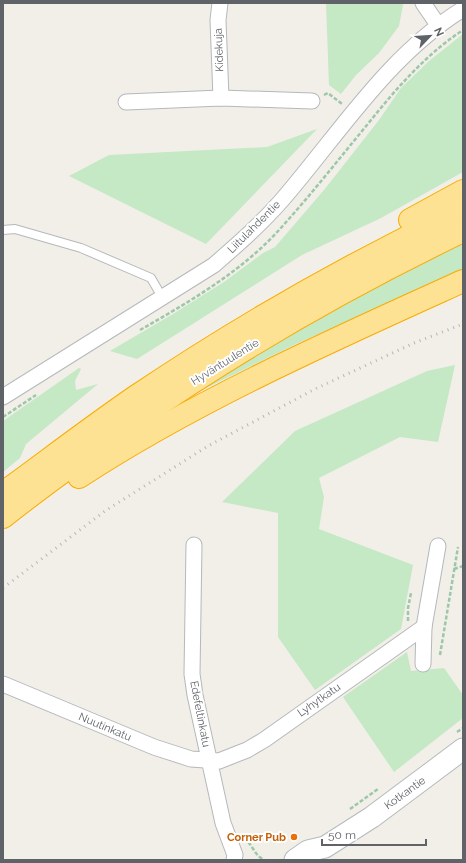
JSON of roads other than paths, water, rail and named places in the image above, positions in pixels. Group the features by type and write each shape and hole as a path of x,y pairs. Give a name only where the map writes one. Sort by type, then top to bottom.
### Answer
{"highway":[{"path":"264,316 326,268 463,191"},
{"name":"Hyväntuulentie","path":"3,493 136,397 264,316 394,244 463,210"},
{"name":"Hyväntuulentie","path":"3,517 140,416 232,357 340,294 463,231"},
{"path":"3,527 96,466 200,408 356,329 463,281"}],"street":[{"name":"Kidekuja","path":"220,3 218,20 221,98"},
{"path":"423,3 438,25"},
{"name":"Liitulahdentie","path":"3,397 214,265 254,230 282,200 386,74 438,25 463,9"},
{"path":"126,102 221,98 312,101"},
{"name":"Edefeltinkatu","path":"194,545 192,674 195,695 223,823 238,858"},
{"path":"423,664 424,627 437,552"},
{"name":"Lyhytkatu","path":"209,760 219,761 247,750 264,740 424,627"},
{"name":"Nuutinkatu","path":"3,684 154,747 190,759 209,760"},
{"name":"Kotkantie","path":"295,860 308,851 322,854 372,817 458,742"}],"lane":[{"path":"3,230 15,229 81,248 151,278 162,297"}],"railway":[{"path":"3,588 105,511 208,446 315,389 414,343 463,324"}],"place":[{"name":"Corner Pub","path":"294,837"}]}
